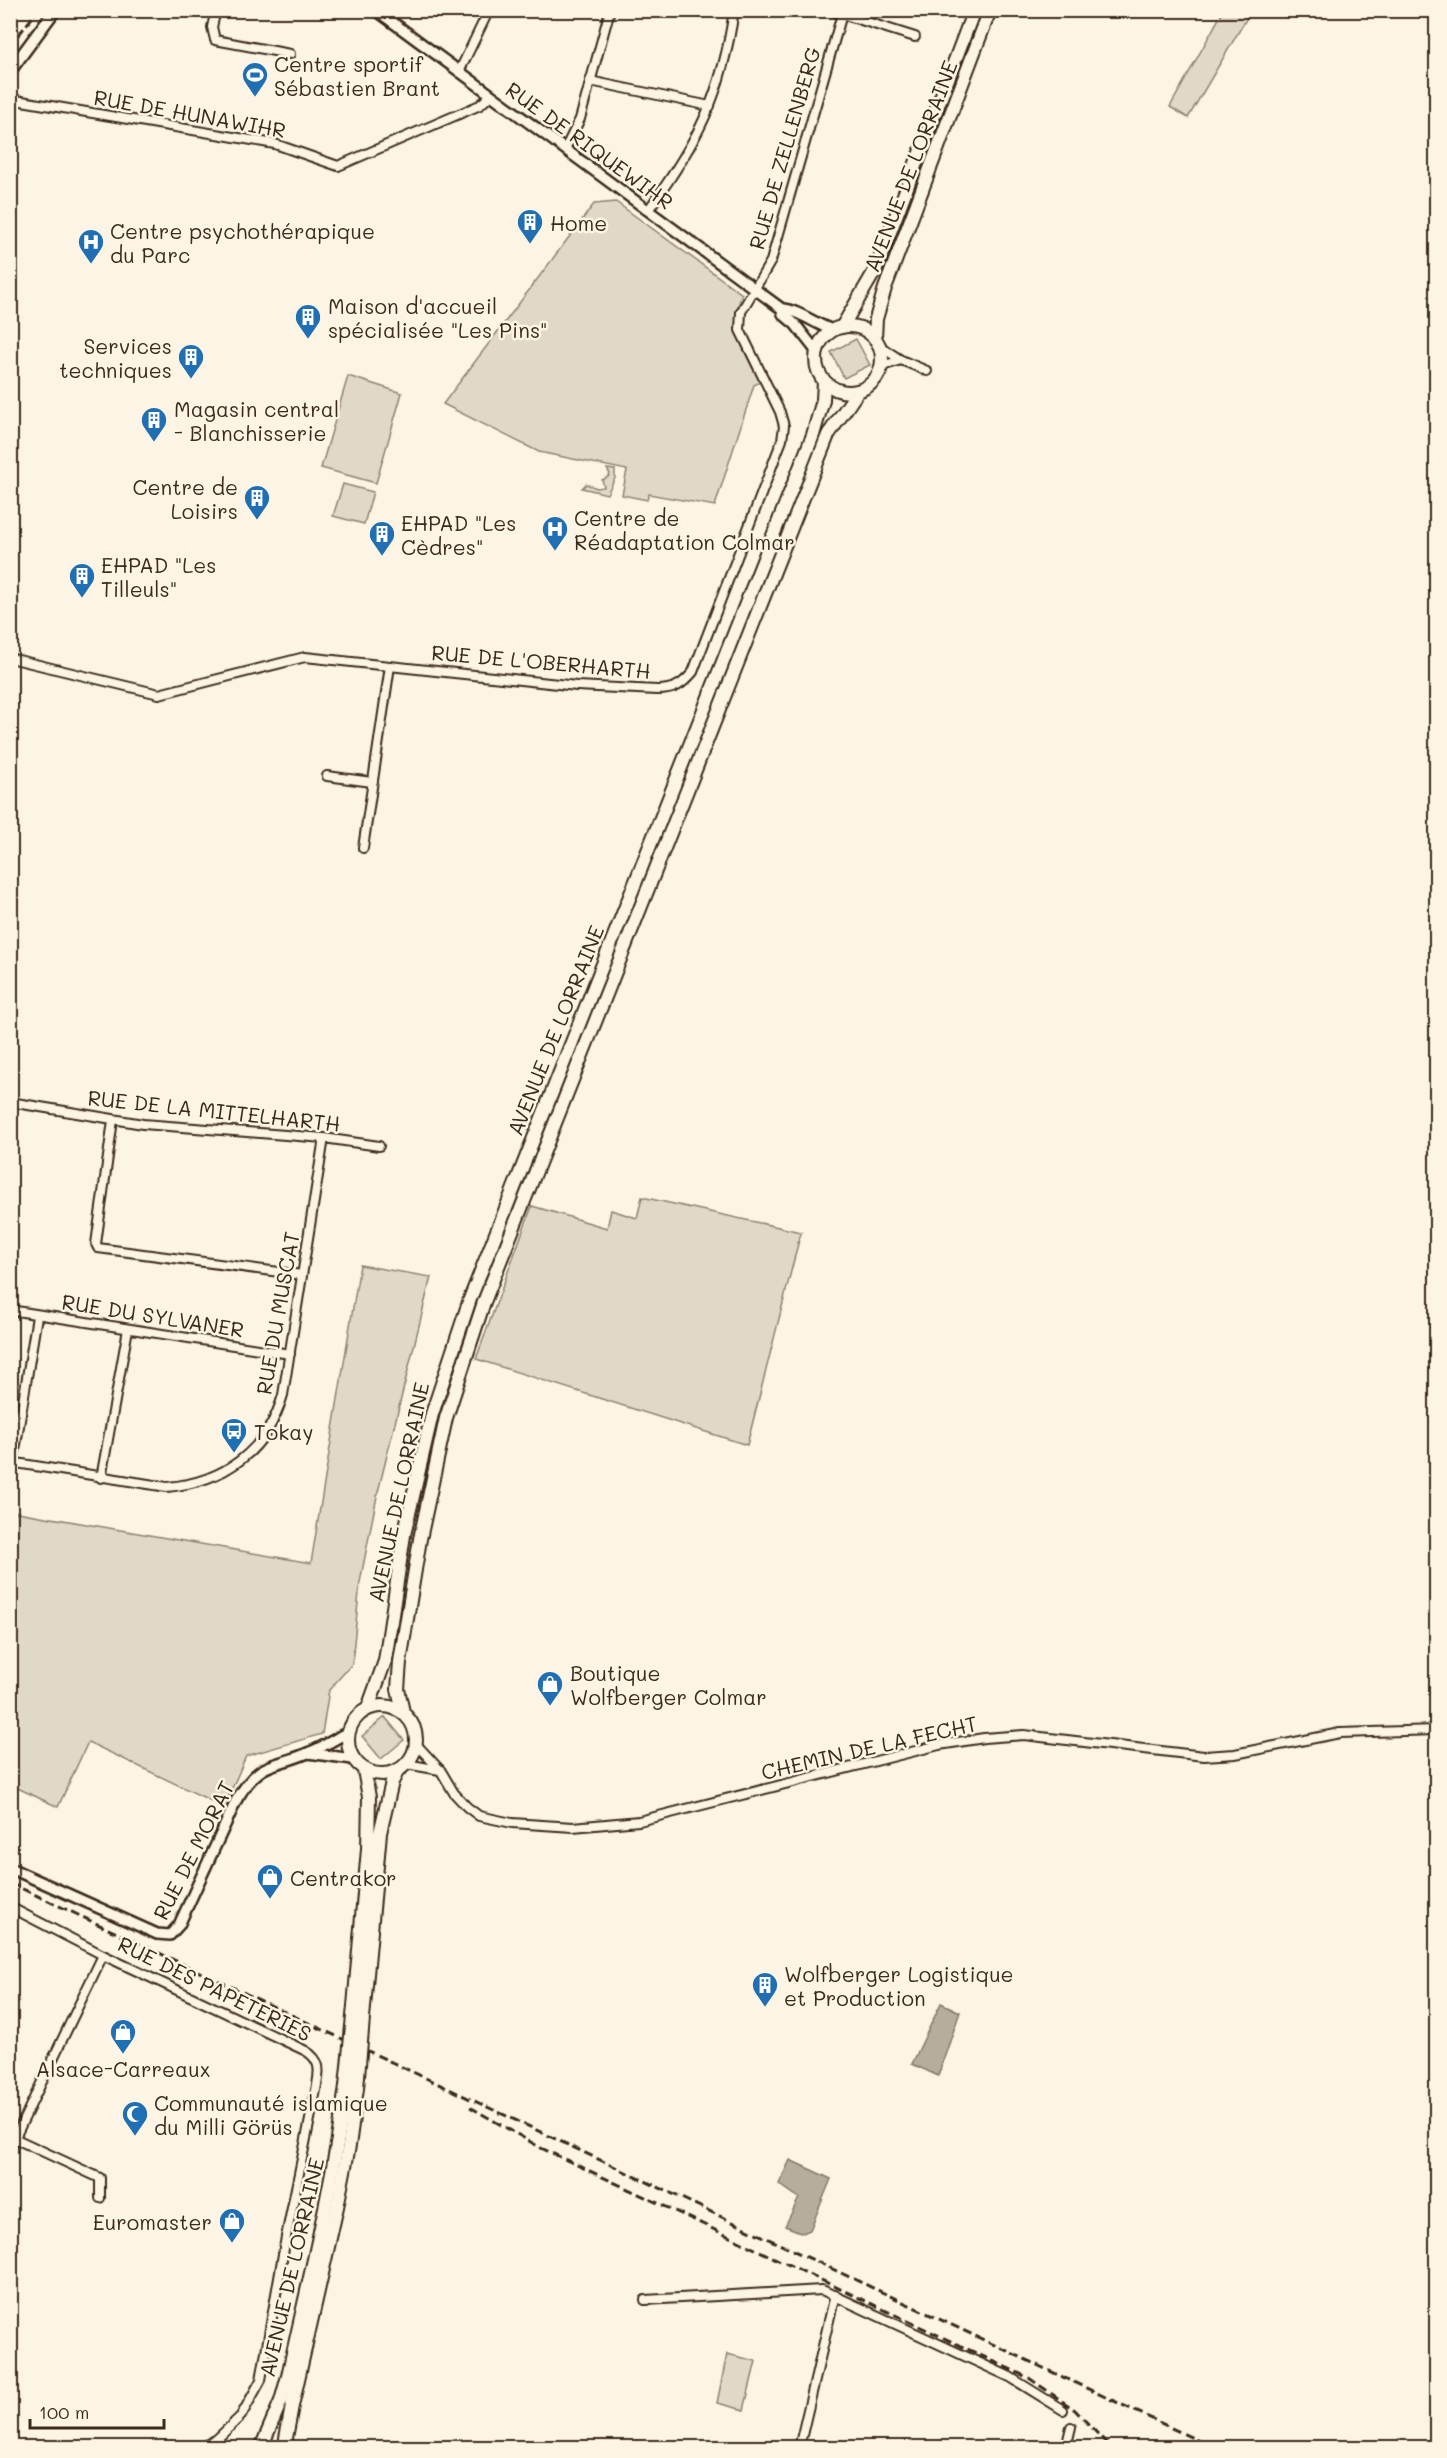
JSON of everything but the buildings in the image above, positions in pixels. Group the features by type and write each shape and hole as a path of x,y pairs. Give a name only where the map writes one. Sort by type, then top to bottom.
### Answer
{"main road":[{"path":"10,71 55,10"},
{"name":"AVENUE DE LORRAINE","path":"368,1708 385,1661 404,1535 432,1414 450,1355 527,1151 813,435 823,400 824,381 816,362 817,352 826,335 837,328 876,269 974,10"},
{"name":"AVENUE DE LORRAINE","path":"403,1712 398,1689 400,1662 420,1539 447,1418 484,1302 828,435 858,391 874,382 882,366 876,319 885,288 990,10"},
{"path":"837,328 863,329 878,342"},
{"path":"824,381 839,391 858,391"},
{"path":"386,1705 403,1712 411,1721 416,1732 413,1755 402,1767 387,1774 375,1774 364,1770 353,1759 349,1751 348,1732 358,1714 368,1708 386,1705"},
{"name":"AVENUE DE LORRAINE","path":"287,2448 286,2438 292,2406 347,2156 359,2006 380,1833 392,1782 402,1767"},
{"name":"AVENUE DE LORRAINE","path":"359,2006 368,1849 369,1797 364,1770"},
{"name":"AVENUE DE LORRAINE","path":"261,2448 281,2401 288,2376 351,2087"}],"street":[{"path":"216,10 212,27 215,40 290,54"},
{"name":"RUE DE RIQUEWIHR","path":"376,10 782,309 783,314 795,324 817,352"},
{"path":"459,72 489,10"},
{"path":"565,149 580,119 610,10"},
{"path":"649,209 690,150 711,106 723,72 734,10"},
{"path":"829,10 915,37"},
{"name":"RUE DE ZELLENBERG","path":"754,288 771,261 842,14"},
{"path":"590,81 711,106"},
{"name":"RUE DE HUNAWIHR","path":"10,99 275,144 338,166 480,105 490,96"},
{"name":"RUE DE L'OBERHARTH","path":"10,658 159,694 305,657 627,689 670,690 685,681 693,672 783,440 784,426 780,412 740,330 741,312 754,288"},
{"name":"RUE DE RIQUEWIHR","path":"782,309 789,309 822,327 837,328"},
{"path":"878,342 901,360 927,370"},
{"path":"882,366 901,360"},
{"path":"363,848 390,666"},
{"path":"327,776 372,782"},
{"name":"RUE DE LA MITTELHARTH","path":"10,1102 142,1125 324,1138 379,1146"},
{"path":"113,1120 96,1244 98,1248 302,1275"},
{"name":"RUE DU MUSCAT","path":"12,1462 167,1487 189,1485 227,1470 247,1455 273,1423 283,1395 324,1138"},
{"name":"RUE DU SYLVANER","path":"10,1310 290,1354"},
{"path":"12,1462 37,1316"},
{"path":"101,1478 128,1329"},
{"name":"CHEMIN DE LA FECHT","path":"416,1744 441,1771 454,1793 479,1816 512,1823 573,1827 639,1821 939,1745 984,1738 1024,1735 1204,1756 1235,1754 1340,1733 1437,1730"},
{"name":"RUE DE MORAT","path":"10,1868 157,1934 170,1935 179,1925 237,1799 248,1781 266,1766 308,1753 348,1732"},
{"name":"RUE DE MORAT","path":"308,1753 353,1759"},
{"path":"402,1767 417,1764 441,1771"},
{"name":"RUE DES PAPETERIES","path":"10,1908 103,1955 306,2051 318,2061 320,2071 286,2237 261,2380 241,2416 217,2439 200,2448"},
{"path":"10,2148 103,1955"},
{"path":"16,2139 100,2178 100,2198"},
{"path":"645,2300 809,2290 835,2295 1010,2377 1063,2410"},
{"path":"799,2448 835,2295"},
{"path":"1066,2448 1071,2427"}],"shaded area":[{"path":"981,11 986,11 922,176 916,174"},
{"path":"1223,11 1242,11 1248,16 1188,118 1170,107"},
{"path":"616,202 742,294 736,319 737,329 744,350 760,382 754,385 715,506 649,494 647,500 622,495 627,470 539,452 443,404 594,204"},
{"path":"856,339 870,365 844,378 831,352"},
{"path":"348,376 402,393 376,483 321,468"},
{"path":"607,469 615,470 615,478 607,494 582,488 586,484 597,488 604,487 602,480 610,474"},
{"path":"343,484 373,492 364,524 333,516"},
{"path":"785,522 789,523 490,1273 410,1567 403,1566 435,1423 482,1278"},
{"path":"642,1197 801,1232 747,1445 476,1359 532,1206 607,1228 611,1210 637,1218"},
{"path":"360,1265 431,1277 377,1496 360,1582 352,1664 329,1690 322,1734 246,1756 224,1807 88,1742 58,1807 11,1785 11,1511 311,1563"},
{"path":"385,1717 404,1740 381,1759 362,1736"},
{"path":"941,2003 960,2012 938,2076 912,2064"},
{"path":"790,2160 831,2179 810,2230 803,2233 785,2226 799,2198 779,2184"},
{"path":"727,2354 756,2361 744,2410 717,2403"}],"railway":[{"path":"10,46 38,10"},
{"path":"10,1883 1214,2448"},
{"path":"470,2107 541,2148 1029,2378 1075,2410 1111,2448"}],"place":[{"name":"Centre sportif Sébastien Brant","path":"255,98"},
{"name":"Home","path":"530,245"},
{"name":"Centre psychothérapique du Parc","path":"91,265"},
{"name":"Maison d'accueil spécialisée \"Les Pins\"","path":"308,340"},
{"name":"Services techniques","path":"191,380"},
{"name":"Magasin central - Blanchisserie","path":"154,443"},
{"name":"Centre de Loisirs","path":"257,521"},
{"name":"Centre de Réadaptation Colmar","path":"555,552"},
{"name":"EHPAD \"Les Cèdres\"","path":"382,557"},
{"name":"EHPAD \"Les Tilleuls\"","path":"82,599"},
{"name":"Tokay","path":"234,1454"},
{"name":"Boutique Wolfberger Colmar","path":"550,1707"},
{"name":"Centrakor","path":"270,1900"},
{"name":"Wolfberger Logistique et Production","path":"765,2008"},
{"name":"Alsace-Carreaux","path":"123,2055"},
{"name":"Communauté islamique du Milli Görüs","path":"135,2137"},
{"name":"Euromaster","path":"232,2244"}]}
